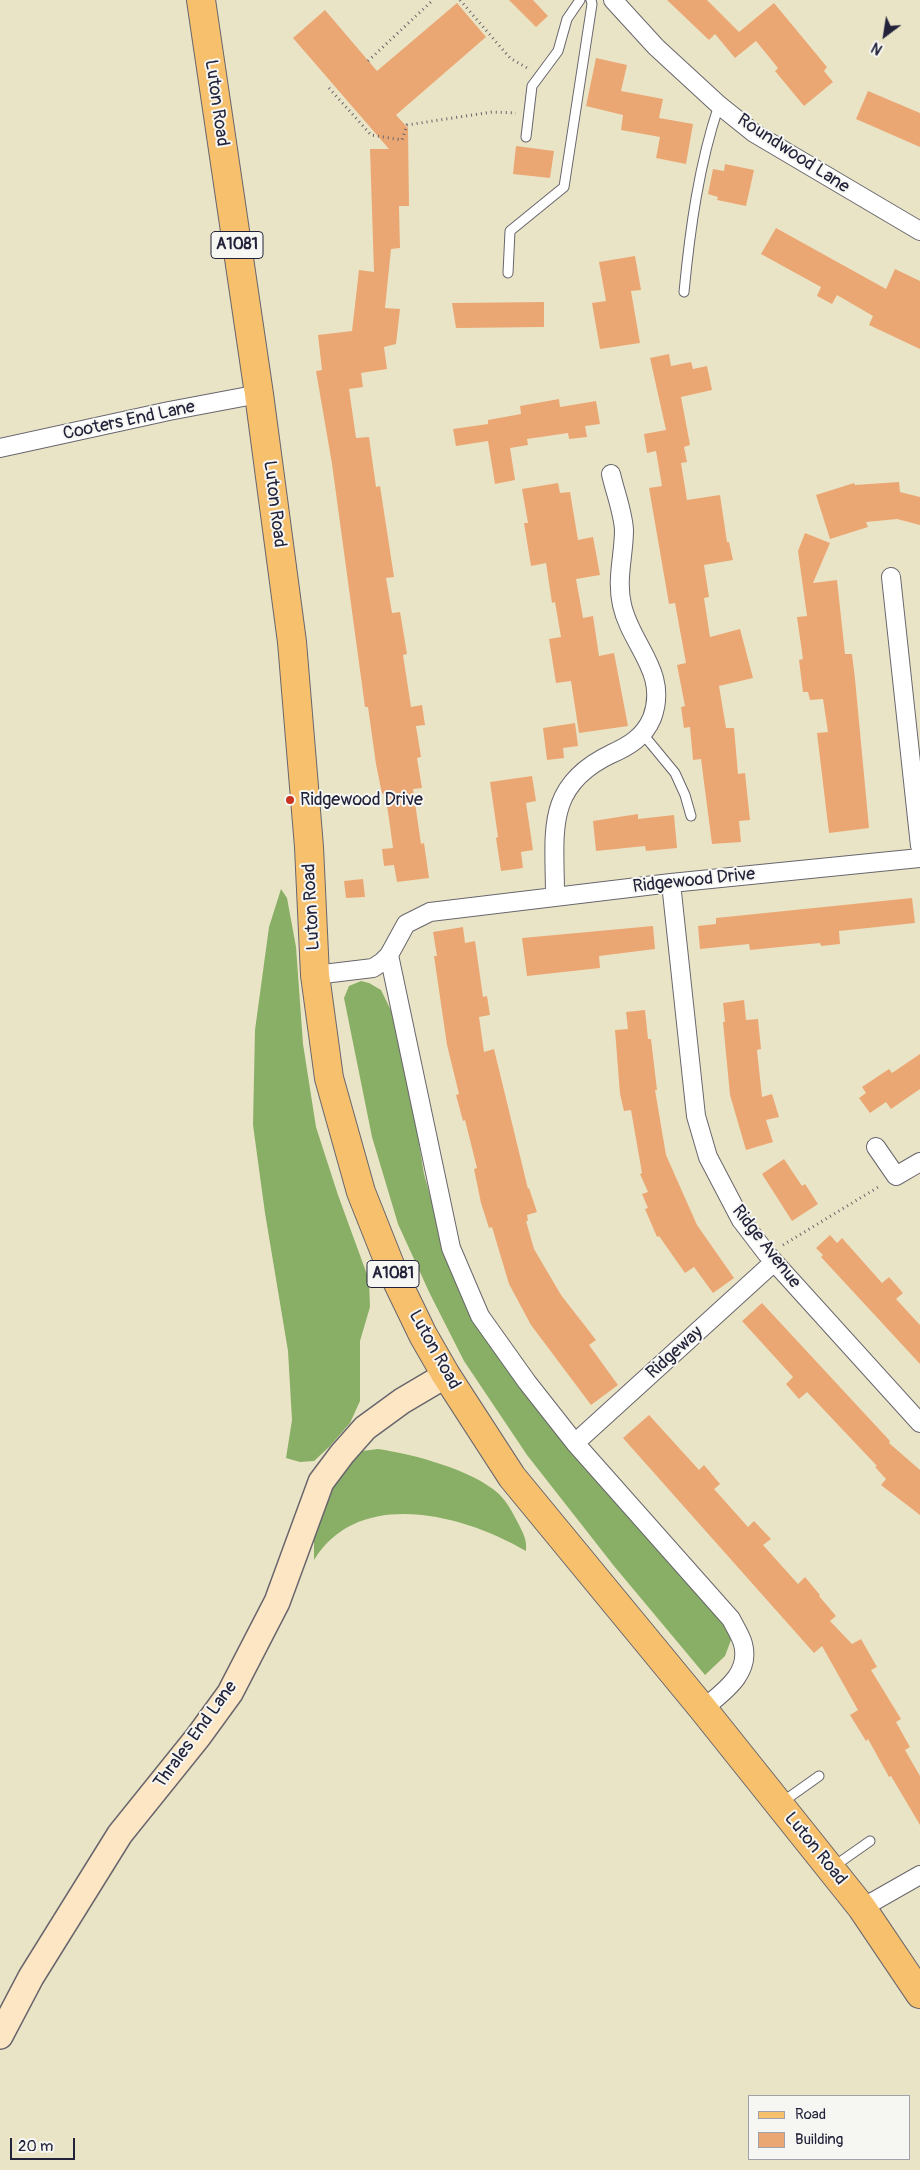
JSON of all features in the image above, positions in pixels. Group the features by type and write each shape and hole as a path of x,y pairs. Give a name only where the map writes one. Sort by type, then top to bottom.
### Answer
{"main road":[{"name":"Luton Road","path":"201,0 259,394 292,642 308,847 315,975 329,1078 361,1192 394,1275 423,1335 446,1375 512,1477 703,1709 862,1908 920,1994"}],"street":[{"name":"Roundwood Lane","path":"613,0 656,47 754,133 920,231"},
{"name":"Cooters End Lane","path":"0,448 169,411 259,394"},
{"path":"554,896 555,818 567,787 579,774 594,763 632,745 642,734 651,719 656,703 657,686 651,666 628,626 622,606 619,573 624,529 611,474"},
{"path":"891,577 920,846"},
{"name":"Ridgewood Drive","path":"315,975 373,968 389,955 406,924 430,912 671,883 920,858"},
{"name":"Ridge Avenue","path":"671,883 696,1116 708,1157 741,1220 771,1258 920,1423"},
{"path":"389,955 451,1248 480,1316 526,1382 576,1443 731,1619 743,1644 744,1661 740,1674 703,1709"},
{"path":"876,1148 896,1176 920,1162"},
{"name":"Ridgeway","path":"576,1443 771,1258"},
{"name":"Thrales End Lane","path":"0,2036 31,1977 120,1834 198,1737 230,1693 277,1602 321,1482 365,1428 402,1401 446,1375"},
{"path":"862,1908 920,1876"}],"lane":[{"path":"526,137 532,86 558,51 567,19 580,0"},
{"path":"508,273 510,231 564,187 591,0"},
{"path":"684,292 689,240 710,131 720,105"},
{"path":"642,734 675,773 685,795 691,816"},
{"path":"779,1804 819,1776"},
{"path":"831,1869 870,1841"}],"path":[{"path":"368,61 433,0"},
{"path":"460,0 510,58 540,76"},
{"path":"329,88 371,135 402,140 407,126 492,112 529,114"},
{"path":"771,1258 896,1176"}],"green space":[{"path":"281,889 287,898 296,947 303,1044 316,1127 369,1280 370,1307 360,1341 360,1401 350,1423 329,1447 314,1461 300,1462 286,1458 292,1420 288,1351 265,1213 253,1125 255,1030 269,927"},
{"path":"361,981 381,990 400,1029 424,1174 447,1256 483,1330 726,1623 731,1640 725,1656 705,1675 614,1566 527,1455 464,1361 430,1294 398,1224 372,1137 344,998 349,986"},
{"path":"378,1449 442,1464 488,1485 502,1497 512,1512 522,1530 526,1551 501,1538 473,1527 444,1519 414,1514 385,1515 358,1522 334,1537 314,1560 314,1531 336,1476 349,1460 362,1451"}],"building":[{"path":"509,0 533,0 548,16 536,27"},
{"path":"667,0 707,0 739,32 774,3 827,67 824,71 833,82 804,106 775,71 778,68 756,41 735,58 715,34 709,40"},
{"path":"457,3 486,37 396,115 408,128 409,206 399,206 400,248 391,249 385,308 400,309 396,344 384,347 387,369 361,373 363,387 349,389 356,438 369,437 376,487 380,486 394,577 386,578 392,613 400,612 407,654 403,655 411,707 422,705 425,725 416,726 421,757 417,758 422,788 413,789 421,844 424,843 429,878 397,882 394,865 384,866 382,849 393,848 385,793 382,794 376,764 368,707 365,707 332,464 316,371 322,370 318,335 352,331 359,270 374,272 370,149 389,149 293,38 325,10 377,71"},
{"path":"596,58 627,65 621,91 663,99 659,118 693,124 686,164 656,158 660,137 621,130 623,115 586,106"},
{"path":"868,91 920,113 920,147 856,119"},
{"path":"516,146 554,151 550,178 513,174"},
{"path":"725,164 754,170 746,206 717,200 718,197 708,194 713,169 724,171"},
{"path":"776,228 886,289 895,269 920,281 920,349 869,325 873,316 837,295 832,304 817,296 821,287 761,254"},
{"path":"635,256 641,290 631,291 640,343 600,349 592,303 606,301 599,262"},
{"path":"544,302 544,327 456,328 452,303"},
{"path":"669,354 671,366 691,362 693,369 707,366 712,390 681,397 690,445 684,447 687,462 681,463 687,500 720,495 727,542 729,542 733,560 704,565 709,597 704,598 710,637 740,629 753,678 719,686 726,728 734,728 738,774 745,773 750,820 739,821 741,842 712,844 701,759 693,760 690,727 684,728 681,707 685,706 677,665 686,663 675,603 669,604 649,488 662,486 656,451 647,453 644,434 666,430 650,358"},
{"path":"559,399 560,407 596,401 600,424 585,426 587,437 569,439 568,433 527,439 528,445 510,448 515,480 495,484 488,441 456,446 453,429 488,424 488,420 521,414 520,406"},
{"path":"899,482 900,492 920,497 920,525 897,519 866,522 868,527 830,539 816,495 854,483 855,485"},
{"path":"558,483 560,493 570,492 578,540 593,537 600,575 576,579 583,618 593,616 599,656 614,653 628,726 579,733 571,681 556,683 549,639 561,637 555,602 552,603 546,563 531,566 524,523 528,523 522,489"},
{"path":"805,533 830,543 813,583 837,580 845,654 852,654 869,828 829,833 817,733 828,732 823,699 810,700 808,692 803,692 799,660 803,659 797,617 807,616 798,551"},
{"path":"575,723 578,746 563,748 564,758 547,760 543,728"},
{"path":"532,776 536,801 526,803 533,850 521,852 523,868 501,871 490,782"},
{"path":"638,814 638,819 674,815 677,848 646,851 645,846 596,851 593,821"},
{"path":"363,879 365,897 346,898 344,881"},
{"path":"912,898 915,923 839,931 840,944 821,946 820,943 750,950 749,944 700,949 698,926 716,924 716,918"},
{"path":"653,926 655,949 599,956 600,968 527,976 522,938"},
{"path":"463,927 465,943 475,941 483,997 487,996 490,1015 479,1017 484,1052 494,1049 528,1189 537,1212 527,1215 528,1221 526,1221 534,1249 561,1295 596,1340 589,1345 618,1385 591,1405 531,1325 509,1284 492,1227 489,1228 481,1203 474,1169 477,1168 465,1120 463,1121 456,1095 459,1094 447,1045 434,956 437,956 433,932"},
{"path":"744,1000 746,1020 758,1019 761,1049 757,1050 762,1097 772,1094 779,1117 766,1120 773,1142 746,1150 730,1095 723,1022 725,1022 723,1003"},
{"path":"645,1010 648,1039 651,1039 657,1090 655,1090 666,1155 697,1225 734,1278 713,1293 694,1267 685,1273 659,1236 657,1237 645,1209 648,1208 642,1194 648,1192 640,1174 642,1173 631,1110 624,1111 620,1094 615,1030 628,1029 626,1012"},
{"path":"920,1054 920,1089 891,1109 886,1102 870,1113 859,1098 866,1093 862,1087 889,1069 892,1073"},
{"path":"784,1159 802,1186 805,1184 818,1204 792,1221 762,1174"},
{"path":"830,1235 837,1243 842,1238 882,1283 889,1277 903,1293 896,1299 920,1325 920,1364 821,1257 823,1255 816,1248"},
{"path":"762,1303 890,1441 889,1443 920,1470 920,1515 881,1485 886,1479 875,1467 877,1466 807,1392 799,1399 786,1384 793,1377 742,1321"},
{"path":"649,1415 699,1470 704,1465 720,1484 714,1489 748,1527 754,1521 771,1539 763,1545 798,1584 805,1577 836,1616 830,1621 852,1644 861,1639 877,1667 871,1670 901,1719 896,1722 910,1747 905,1750 920,1776 920,1825 891,1776 889,1777 868,1739 866,1741 850,1715 858,1710 822,1646 814,1653 623,1438"}],"place":[{"name":"Ridgewood Drive","path":"290,800"}]}
